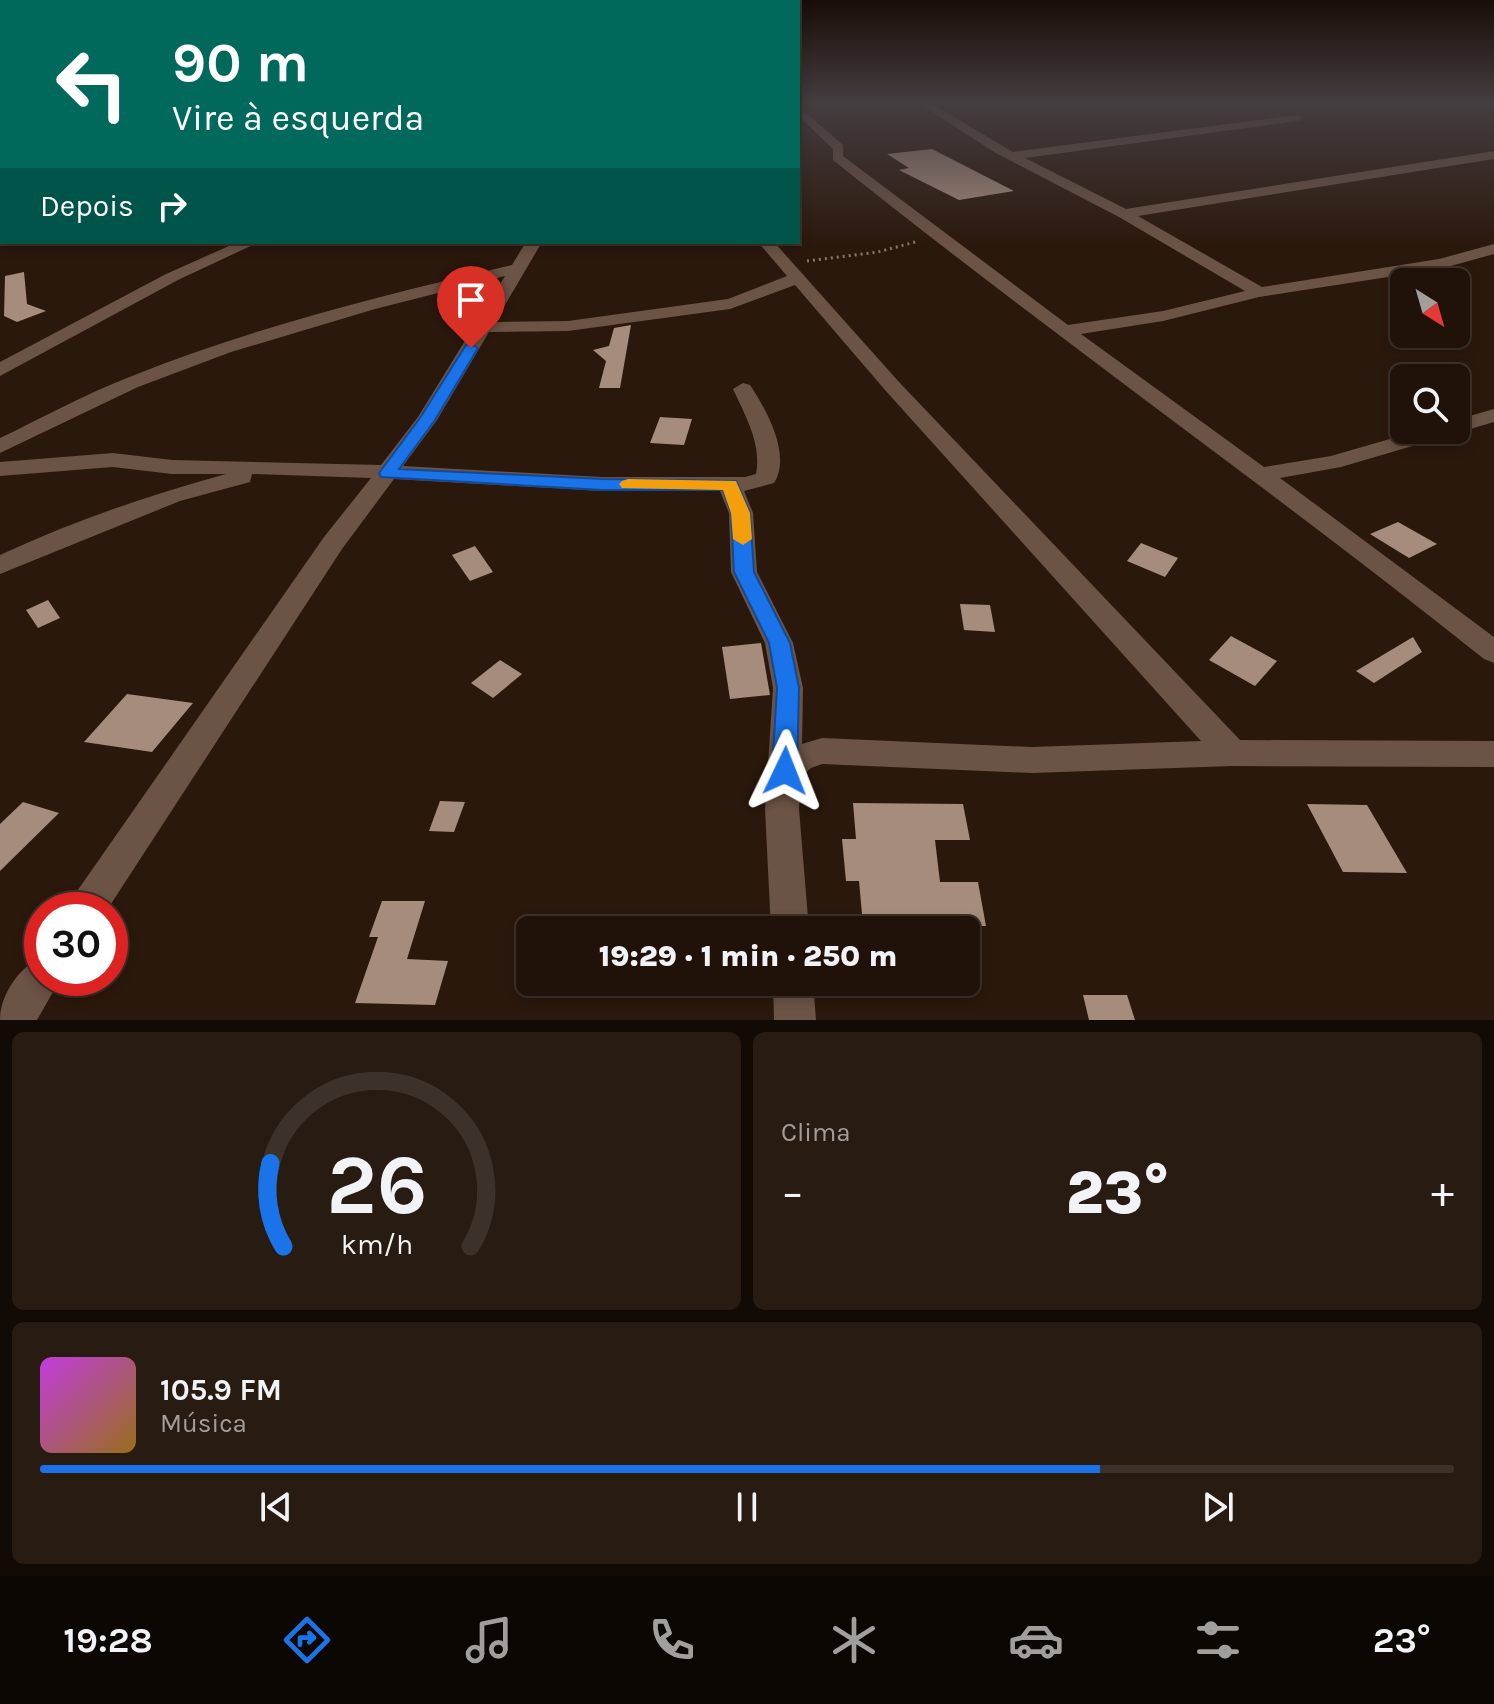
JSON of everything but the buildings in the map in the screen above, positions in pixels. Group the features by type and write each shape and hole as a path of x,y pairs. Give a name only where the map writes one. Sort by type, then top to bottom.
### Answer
{"street":[{"path":"839,150 837,157 936,237 1392,570 1494,652"},
{"path":"1001,150 1124,214 1259,292"},
{"path":"1012,156 1060,150"},
{"path":"1124,214 1494,155"},
{"path":"0,370 227,244"},
{"path":"172,277 246,244"},
{"path":"98,892 333,543 427,420 533,244"},
{"path":"768,244 1132,648 1232,753"},
{"path":"1065,331 1163,316 1259,292 1440,264 1494,249"},
{"path":"0,446 131,384 234,346 395,298 515,269"},
{"path":"485,327 568,326 730,304 773,290 797,278"},
{"path":"0,469 113,460 172,467 280,468 602,484 755,483 766,478 770,468 760,424 743,389"},
{"path":"1470,423 1494,415"},
{"path":"1261,474 1333,462 1395,444"},
{"path":"0,565 40,546 172,496 204,485 280,468"},
{"path":"729,484 741,513 744,572 779,643 788,688 782,809 789,916"},
{"path":"785,771 800,758 822,751 1032,760 1232,753 1494,754"},
{"path":"13,1020 29,996"},
{"path":"794,996 795,1020"}],"path":[{"path":"797,278 936,237"}],"slow traffic":[{"path":"628,484 729,484 741,513 743,539"}],"route":[{"path":"471,348 427,420 387,473 602,484 729,484 741,513 744,572 779,643 788,688 785,771"}]}
